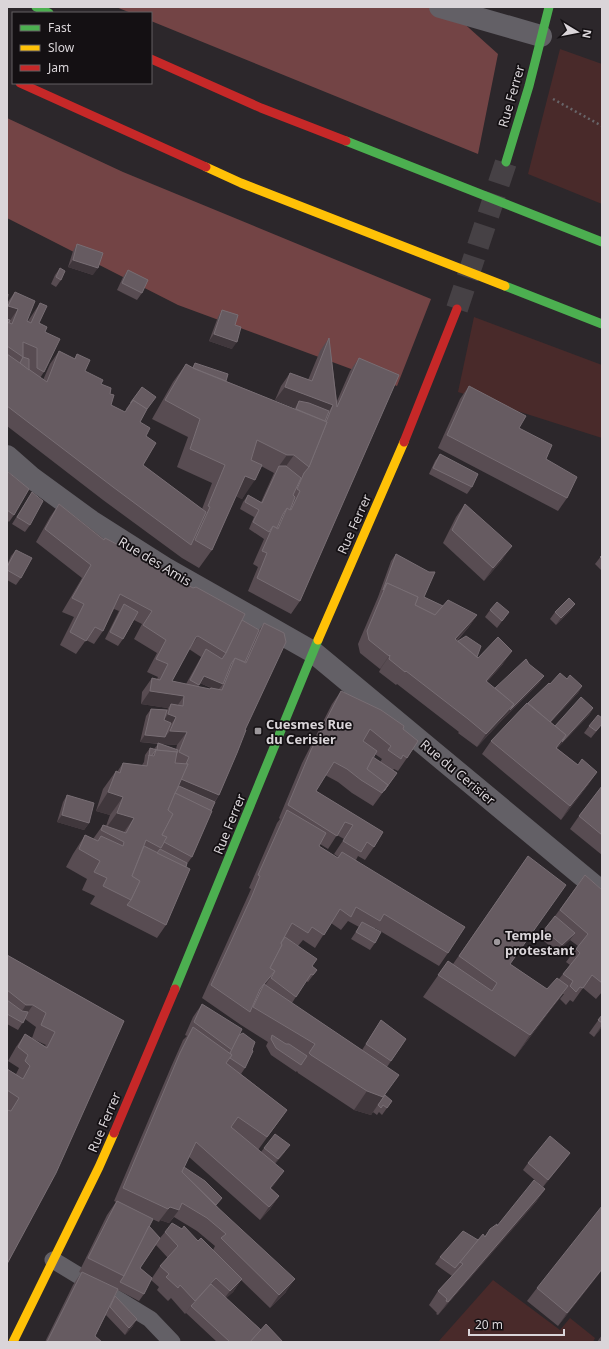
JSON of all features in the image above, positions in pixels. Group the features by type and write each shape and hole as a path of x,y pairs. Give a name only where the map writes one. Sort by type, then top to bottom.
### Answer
{"main road":[{"path":"36,7 47,12"},
{"name":"Rue Ferrer","path":"506,162 529,86 548,7"},
{"path":"152,59 261,108 602,242"},
{"path":"22,84 241,183 602,324"},
{"name":"Rue Ferrer","path":"13,1342 99,1167 161,1023 313,652 403,444 457,309"}],"street":[{"path":"440,7 541,36"},
{"name":"Rue des Amis","path":"7,456 32,478 98,526 165,568 313,652"},
{"name":"Rue du Cerisier","path":"313,652 602,892"}],"lane":[{"path":"53,1260 150,1319 172,1342"}],"path":[{"path":"529,86 602,126"}],"shaded area":[{"path":"116,7 440,7 449,10 498,54 478,154 152,21 152,12 128,12"},
{"path":"560,49 602,64 602,204 528,174"},
{"path":"7,118 123,172 431,299 397,386 178,305 7,218"},
{"path":"474,317 602,365 602,438 458,392"},
{"path":"493,1280 560,1330 570,1318 595,1338 593,1342 438,1342"}],"building":[{"path":"77,244 103,253 98,268 73,260"},
{"path":"60,268 65,271 61,280 56,277"},
{"path":"128,270 148,280 142,293 122,283"},
{"path":"15,292 35,301 27,321 31,323 40,303 47,306 39,323 47,327 45,332 60,339 44,372 37,368 37,348 23,342 23,357 7,346 7,322 12,324 18,309 8,306"},
{"path":"222,310 238,315 235,325 241,327 237,342 214,334"},
{"path":"329,338 337,407 359,358 399,375 300,601 257,578 267,553 262,551 273,526 278,529 287,508 291,510 300,491 297,489 304,473 309,467 333,405 285,387 290,373 312,381"},
{"path":"59,351 75,359 77,354 90,360 85,371 103,380 101,384 111,388 110,394 114,395 111,405 125,412 133,400 147,409 140,422 150,428 146,436 156,443 143,465 206,512 191,545 7,406 7,354 47,382"},
{"path":"23,357 29,359 29,370 20,363"},
{"path":"195,363 228,374 226,381 193,368"},
{"path":"186,364 195,369 327,422 309,467 294,455 287,455 257,440 251,460 262,465 255,480 245,476 212,550 195,540 210,507 208,506 225,465 190,449 200,419 165,400"},
{"path":"469,386 526,416 519,428 552,445 546,459 577,477 567,498 447,435"},
{"path":"142,387 156,397 147,409 133,400 131,403 131,402"},
{"path":"299,401 309,403 329,411 325,421 296,409"},
{"path":"440,454 478,474 472,487 433,468"},
{"path":"279,466 286,466 301,478 293,495 295,497 290,510 287,508 277,528 273,526 269,532 253,522 259,510 245,502 248,495 262,503"},
{"path":"7,471 29,489 14,515 7,510"},
{"path":"32,492 43,501 30,525 17,517"},
{"path":"59,504 104,540 105,538 173,574 172,576 193,588 196,587 245,614 226,653 198,636 196,637 172,681 222,690 235,658 246,663 264,623 284,633 286,642 245,730 219,795 181,779 188,764 186,764 189,757 179,752 187,732 170,731 176,717 168,714 171,704 183,706 184,696 150,691 152,678 160,680 168,664 156,659 166,640 143,625 152,611 120,594 103,631 95,627 86,641 70,632 84,604 72,598 91,565 45,529"},
{"path":"465,504 512,546 493,568 452,530"},
{"path":"16,550 32,558 21,578 7,570 7,567"},
{"path":"396,554 429,572 435,572 424,597 443,606 435,615 415,605 418,597 387,583 383,590"},
{"path":"387,583 418,597 415,605 435,615 448,600 477,615 455,639 478,658 498,637 512,651 486,681 514,704 486,734 406,671 405,672 389,659 390,655 389,656 369,640 367,631"},
{"path":"569,598 575,604 561,618 555,612"},
{"path":"497,602 509,612 502,621 490,610"},
{"path":"124,604 138,612 123,639 110,632"},
{"path":"242,620 259,630 245,662 235,658 223,684 204,676 199,685 190,680 206,649 222,659"},
{"path":"466,636 481,646 477,657 458,641"},
{"path":"526,659 529,664 544,676 510,710 514,704 495,688"},
{"path":"560,673 567,679 570,675 582,686 550,722 528,703"},
{"path":"341,691 381,710 404,726 403,729 418,741 407,758 403,755 401,759 388,750 391,746 370,729 363,741 377,751 367,769 388,785 382,793 334,762 316,791 383,832 374,847 367,842 361,852 343,841 353,825 345,822 337,836 288,805 311,750"},
{"path":"581,697 593,708 562,742 566,735 555,726"},
{"path":"527,703 566,735 556,748 578,765 582,759 597,772 570,806 491,741"},
{"path":"151,709 167,710 164,720 171,723 165,737 145,735"},
{"path":"598,715 602,718 602,724 596,731 589,726"},
{"path":"158,743 178,750 176,755 177,752 156,750 151,756 149,755 150,748 157,750"},
{"path":"156,750 177,752 175,763 188,764 168,810 173,814 162,835 167,837 161,848 146,840 132,876 140,881 131,900 103,886 107,878 94,872 100,861 79,849 85,835 98,841 101,836 123,846 124,842 101,830 103,825 126,833 134,818 117,813 123,797 108,792 116,771 120,773 123,763 147,766 149,755 154,756"},
{"path":"373,757 397,773 384,791 388,785 367,769"},
{"path":"179,786 215,802 211,811 175,793"},
{"path":"602,786 602,835 579,816"},
{"path":"175,793 212,811 192,857 164,842 167,837 162,835 173,814 168,810"},
{"path":"67,795 94,803 89,823 62,815"},
{"path":"287,810 326,833 319,846 338,858 342,852 465,927 448,953 384,914 380,921 356,907 351,917 340,909 324,935 312,927 308,933 292,923 270,968 275,971 260,989 250,1012 211,985 251,898 260,876 258,875"},
{"path":"144,846 190,869 166,925 127,905 140,881 132,876"},
{"path":"160,849 187,863 186,867 157,853"},
{"path":"528,856 566,885 510,964 547,989 557,978 568,986 530,1035 438,975 448,961 492,991 497,983 459,956"},
{"path":"585,875 602,890 602,983 592,975 583,988 580,987 576,992 570,986 573,981 563,974 580,953 576,949 588,934 560,910"},
{"path":"555,916 575,933 562,945 544,930"},
{"path":"362,922 381,932 375,943 356,932"},
{"path":"285,937 317,959 312,966 317,970 313,975 311,974 296,997 271,978 275,971 270,968"},
{"path":"7,955 124,1021 56,1173 7,1264 7,1110 11,1111 19,1098 7,1090 7,1069 23,1079 30,1066 25,1061 28,1055 18,1047 25,1034 47,1048 55,1032 41,1025 46,1013 33,1005 26,1005 7,990"},
{"path":"264,984 399,1075 383,1097 367,1091 311,1055 309,1053 315,1044 253,1007"},
{"path":"7,1000 22,1011 28,1012 23,1023 7,1014"},
{"path":"202,1004 242,1029 232,1050 194,1022"},
{"path":"602,1015 602,1023 598,1020"},
{"path":"381,1020 406,1039 391,1061 366,1044"},
{"path":"193,1027 232,1055 226,1063 287,1110 267,1137 238,1117 231,1127 284,1171 270,1188 279,1196 269,1207 196,1142 182,1172 215,1205 295,1279 279,1295 221,1238 226,1234 207,1218 182,1203 179,1210 170,1207 168,1209 123,1188 180,1053"},
{"path":"243,1033 255,1042 253,1051 245,1068 230,1058 232,1055 230,1053 239,1035"},
{"path":"272,1035 307,1056 301,1065 276,1048 271,1039"},
{"path":"385,1095 392,1101 387,1108 383,1105 381,1108 378,1105"},
{"path":"275,1134 290,1145 278,1159 264,1148"},
{"path":"550,1136 570,1153 548,1180 528,1163"},
{"path":"184,1167 205,1181 222,1198 216,1205 182,1172"},
{"path":"534,1180 545,1189 448,1302 446,1301 447,1299 438,1291 463,1264 460,1262 483,1234 485,1237 490,1229 497,1224 497,1226"},
{"path":"117,1201 153,1219 124,1276 88,1258"},
{"path":"602,1206 602,1269 567,1313 537,1288"},
{"path":"172,1223 182,1229 184,1226 198,1241 201,1238 242,1279 230,1291 216,1278 195,1301 180,1285 178,1288 166,1277 169,1274 160,1266 178,1246 165,1232"},
{"path":"149,1226 160,1238 140,1268 152,1278 144,1294 120,1282"},
{"path":"463,1231 478,1240 455,1268 440,1257"},
{"path":"82,1272 118,1289 95,1336 102,1342 47,1342"},
{"path":"211,1284 261,1330 250,1342 230,1342 191,1306"},
{"path":"115,1296 137,1319 129,1328 110,1307"},
{"path":"266,1324 283,1342 250,1342"}],"tunnel":[{"path":"457,309 506,162"}],"traffic: fast":[{"path":"36,7 47,12"},
{"path":"506,162 529,86 549,7"},
{"path":"346,141 602,242"},
{"path":"505,286 602,324"},
{"path":"175,989 318,640"}],"traffic: slow":[{"path":"206,167 241,183 505,286"},
{"path":"318,640 404,442"},
{"path":"13,1342 99,1167 114,1133"}],"traffic: jam":[{"path":"152,59 261,108 346,141"},
{"path":"22,84 206,167"},
{"path":"404,442 457,309"},
{"path":"114,1133 175,989"}],"place":[{"name":"Cuesmes Rue du Cerisier","path":"258,731"},
{"name":"Temple protestant","path":"497,942"}]}
